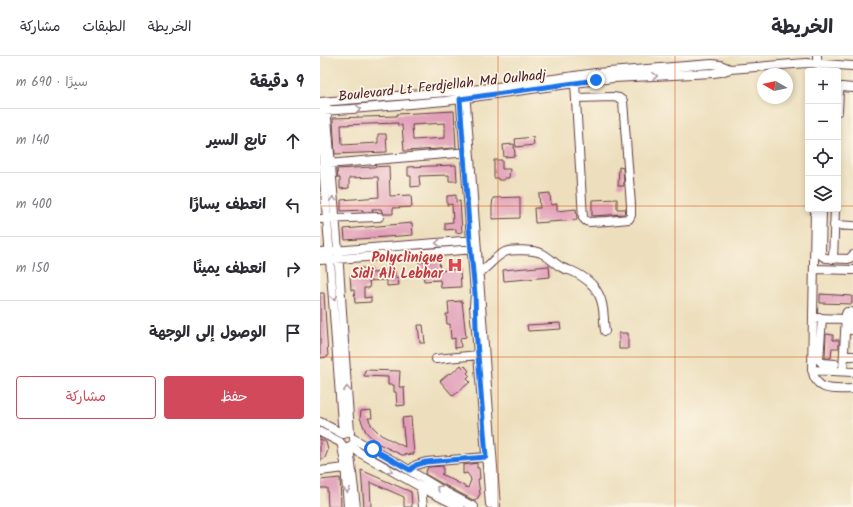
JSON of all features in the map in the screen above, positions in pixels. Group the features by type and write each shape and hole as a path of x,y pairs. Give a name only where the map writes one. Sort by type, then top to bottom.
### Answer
{"street":[{"name":"Boulevard Lt Ferdjellah Md Oulhadj","path":"322,111 391,106 463,95 490,88 712,64 730,68 806,63 853,66"},
{"name":"Boulevard Lt Ferdjellah Md Oulhadj","path":"552,82 575,83 596,77"},
{"path":"575,83 583,218 589,222 629,219 631,215 631,205 623,101 613,96 576,98"},
{"path":"838,104 839,90 842,87 853,88"},
{"name":"Boulevard Lt Ferdjellah Md Oulhadj","path":"322,102 463,95"},
{"path":"463,95 474,249 479,355 491,507"},
{"path":"322,102 327,218 334,255 347,440 356,507"},
{"path":"325,164 467,152"},
{"path":"815,212 818,247 822,256 833,259 848,259 853,255"},
{"path":"822,212 814,269 812,370 817,382 828,389 853,389"},
{"path":"833,259 835,212"},
{"path":"327,218 380,217"},
{"path":"834,225 853,226"},
{"path":"320,260 334,255 473,240"},
{"path":"320,252 334,255 427,253 474,249"},
{"path":"474,249 479,273 496,507"},
{"path":"479,273 493,260 506,251 519,250 541,252 561,267 574,272 589,281 595,287 603,305 604,331"},
{"path":"814,269 853,270"},
{"path":"813,318 845,319 846,313 852,313 848,356 843,371"},
{"path":"822,318 819,360 822,363 836,364"},
{"path":"436,359 479,355"},
{"path":"812,370 853,372"},
{"path":"320,422 347,440 410,470 438,488 474,507"},
{"path":"320,432 347,440 360,453 421,488 460,507"},
{"path":"347,440 345,468 348,507"},
{"path":"410,470 416,465 426,462 486,457"},
{"path":"320,472 345,468"},
{"path":"421,488 423,507"}],"building":[{"path":"454,111 456,148 404,151 402,125 398,126 398,123 341,125 342,145 378,143 378,134 386,134 387,152 335,154 333,118 397,116 397,114","holes":["445,123 445,138 413,140 412,125"]},
{"path":"533,137 534,145 516,147 515,139"},
{"path":"514,144 515,156 504,157 503,145"},
{"path":"494,160 502,160 502,169 510,169 509,178 498,180 498,178 494,178"},
{"path":"456,165 457,181 449,181 449,175 419,176 420,186 411,187 411,176 408,176 408,167"},
{"path":"389,166 390,196 411,195 412,207 393,208 393,214 384,214 381,209 372,209 373,212 363,212 363,210 341,211 341,200 379,197 378,177 349,178 349,188 340,189 340,178 338,178 337,169"},
{"path":"619,167 623,168 624,186 618,186"},
{"path":"550,193 551,205 557,204 557,211 576,209 577,220 535,223 534,208 540,208 539,194"},
{"path":"456,195 456,202 460,201 462,232 456,233 456,229 445,230 445,223 453,222 452,204 447,205 447,196"},
{"path":"520,197 520,218 492,219 493,198"},
{"path":"617,199 617,209 626,209 625,214 592,216 592,200"},
{"path":"412,223 413,235 345,240 344,229"},
{"path":"439,259 440,271 460,269 461,287 441,288 440,280 424,281 423,272 419,272 419,262 430,262 430,260"},
{"path":"549,266 550,277 504,281 503,270"},
{"path":"359,268 372,268 372,273 385,272 393,269 395,271 395,278 398,277 399,285 387,286 387,280 369,281 370,288 364,288 364,298 371,297 371,302 355,303 354,290 351,290 350,275 355,275 355,271"},
{"path":"320,293 324,293 328,357 320,358"},
{"path":"820,294 852,296 852,304 820,303"},
{"path":"462,301 466,337 460,338 461,347 455,348 455,338 451,339 450,324 447,324 446,314 449,314 448,302"},
{"path":"560,323 561,329 528,331 527,325"},
{"path":"418,325 423,325 425,343 420,343"},
{"path":"619,333 628,333 628,349 619,349"},
{"path":"826,334 833,335 833,340 839,340 839,348 832,348 831,358 825,358"},
{"path":"461,365 463,368 465,366 469,371 467,373 470,376 467,379 470,382 453,396 440,381"},
{"path":"365,370 400,371 399,387 404,387 405,405 397,406 394,385 388,385 388,377 364,376"},
{"path":"371,410 372,418 368,418 372,426 381,435 405,447 402,418 411,417 414,454 402,455 377,443 366,432 360,418 361,411"},
{"path":"320,439 326,442 328,450 325,458 320,461"},
{"path":"477,463 477,468 479,468 480,479 478,479 480,494 477,499 473,500 425,474 428,467 443,466 443,474 441,474 468,488 471,480 467,473 463,474 463,465"},
{"path":"361,470 411,492 412,507 404,507 404,497 370,482 371,507 364,507"},
{"path":"340,478 341,507 328,507 327,488 320,488 320,480"}],"place":[{"name":"Polyclinique Sidi Ali Lebhar","path":"455,265"}],"route":[{"path":"373,449 410,470 416,465 426,462 486,457 460,99 596,80"}]}
